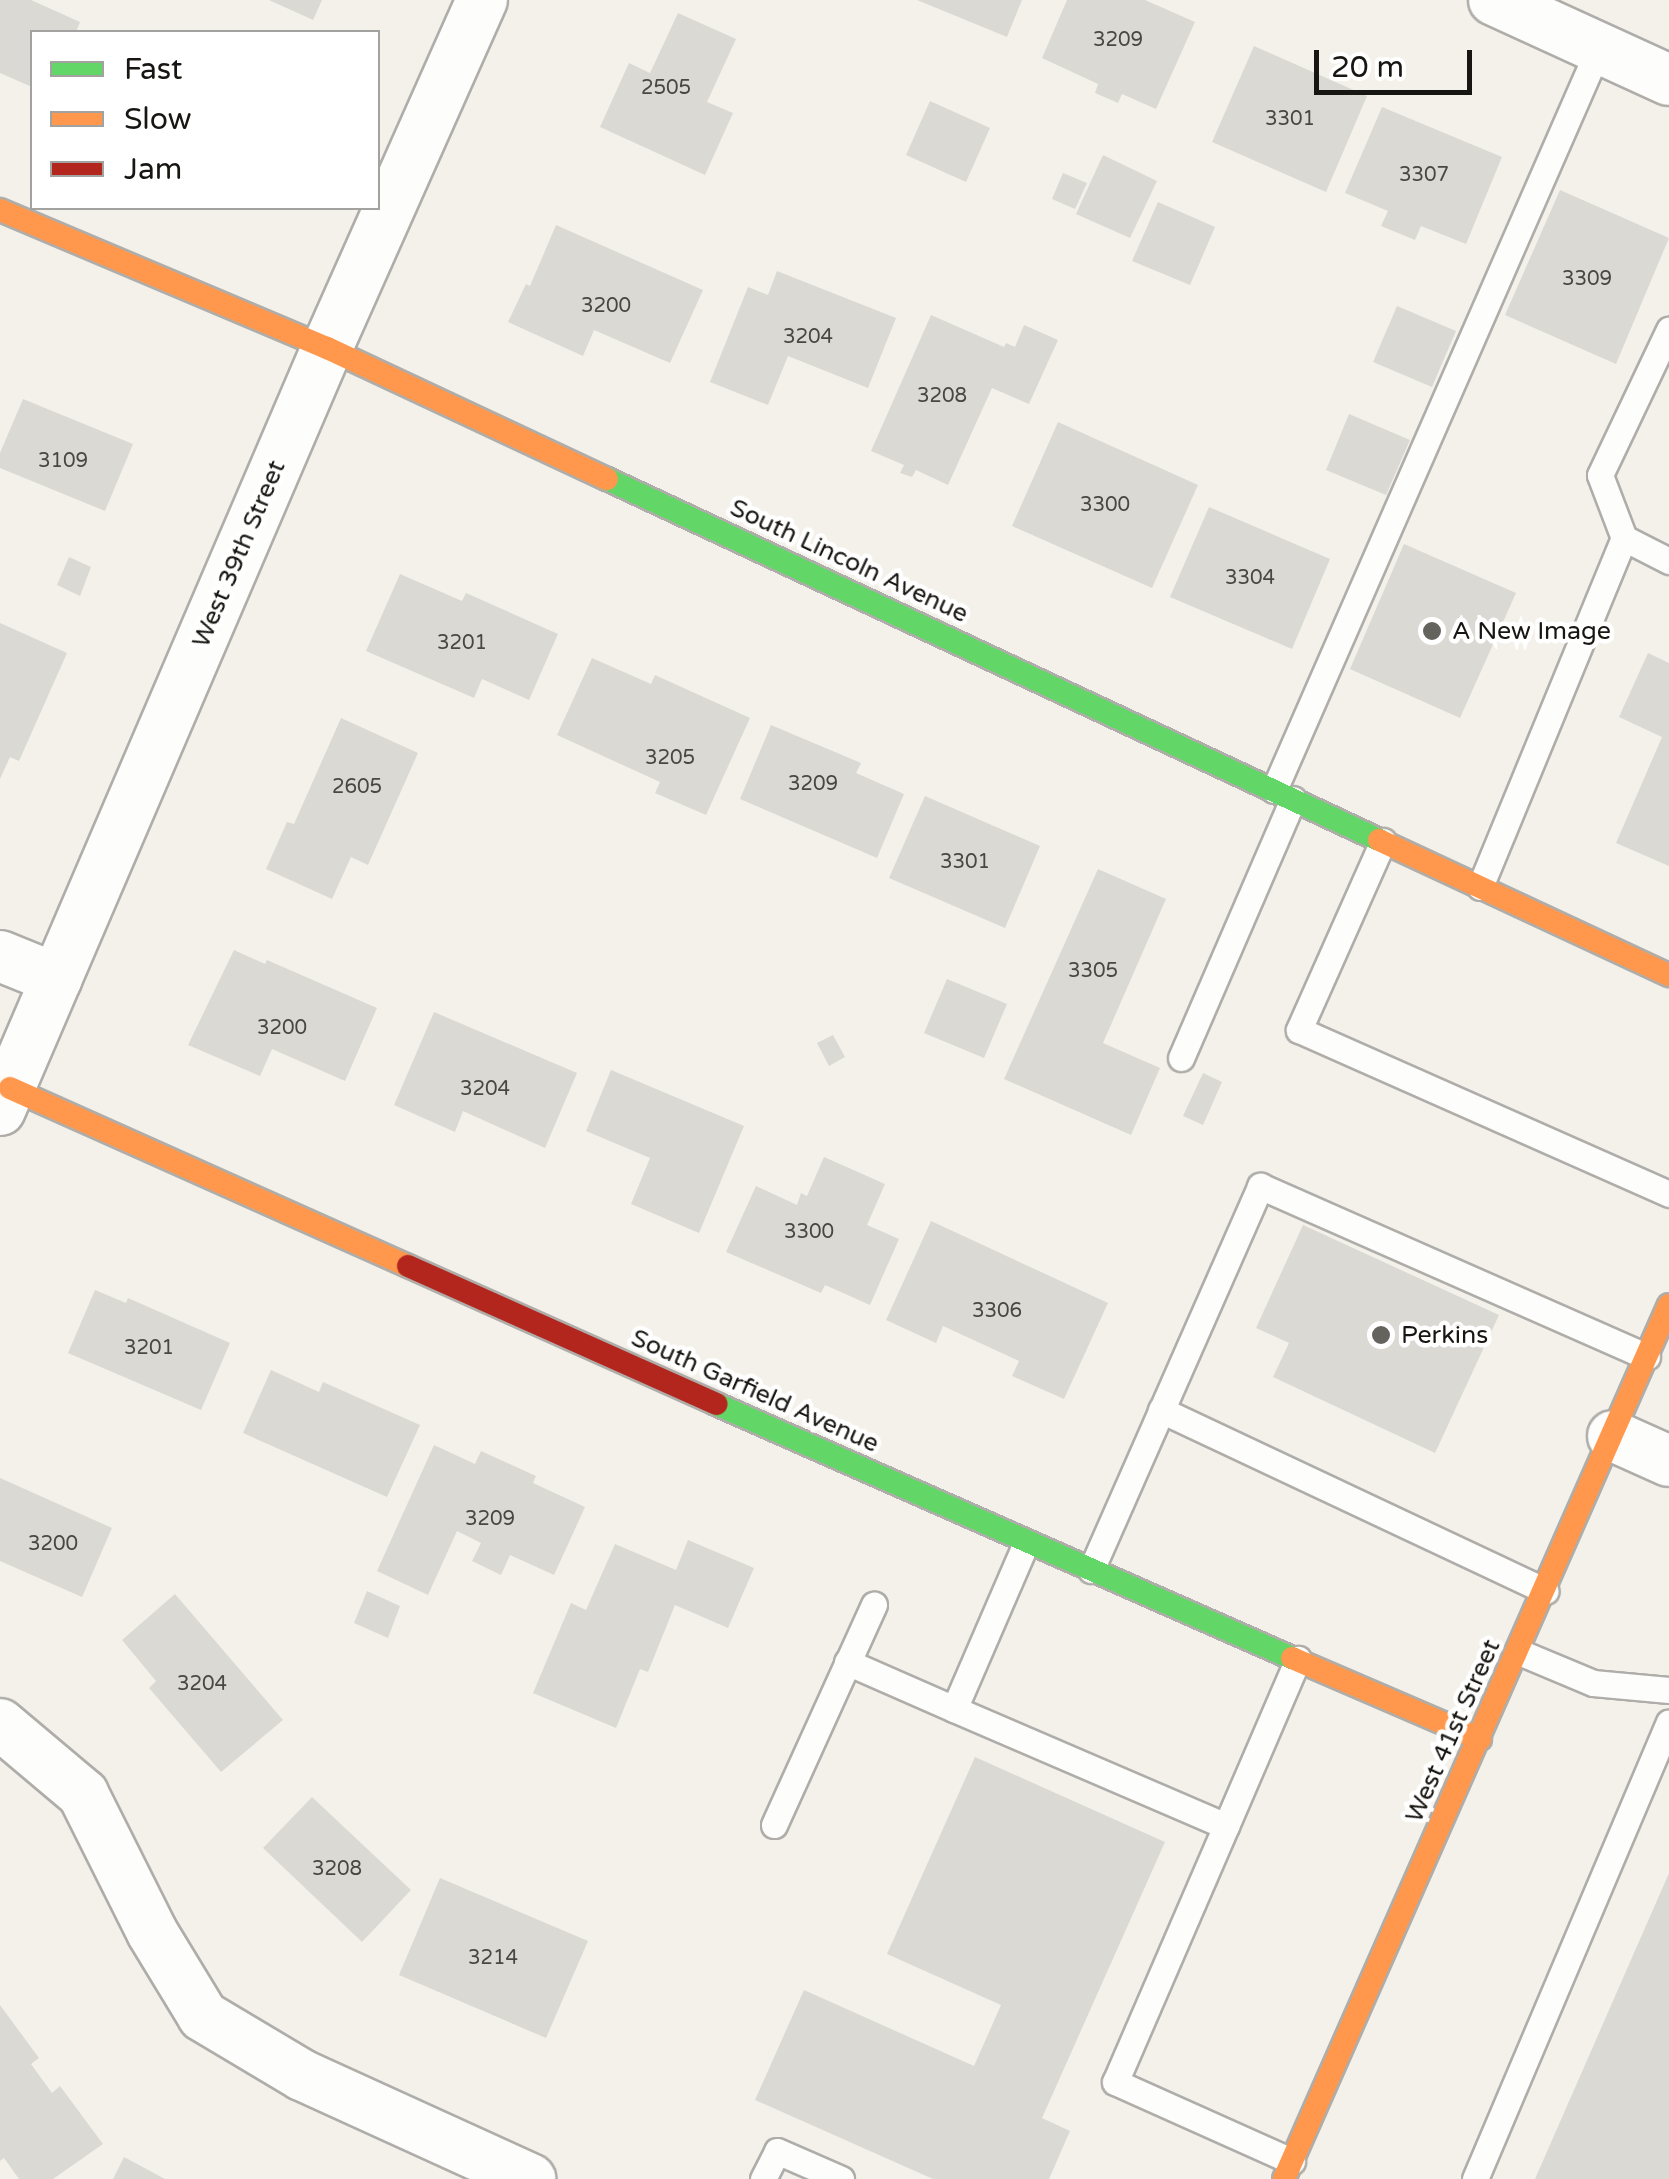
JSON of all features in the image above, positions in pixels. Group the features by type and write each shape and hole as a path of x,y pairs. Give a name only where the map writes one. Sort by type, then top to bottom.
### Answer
{"street":[{"name":"West 39th Street","path":"5,1099 327,348 482,0"},
{"path":"1494,0 1669,80"},
{"name":"South Lincoln Avenue","path":"0,210 327,348 1669,975"},
{"path":"0,956 57,979"},
{"name":"South Garfield Avenue","path":"5,1099 1480,1739"},
{"name":"West 41st Street","path":"1288,2170 1669,1305"},
{"path":"1613,1436 1669,1461"},
{"path":"0,1724 83,1794 152,1932 204,2016 320,2084 530,2179"}],"lane":[{"path":"1181,1058 1283,794 1599,48"},
{"path":"1669,330 1600,475 1624,538 1669,560"},
{"path":"1480,887 1624,538"},
{"path":"1383,842 1299,1030 1669,1194"},
{"path":"1091,1570 1260,1186 1646,1356"},
{"path":"1162,1410 1545,1591"},
{"path":"954,1710 1026,1543"},
{"path":"774,1825 874,1605"},
{"path":"1519,1652 1593,1683 1669,1690"},
{"path":"1288,2170 1115,2082 1298,1659"},
{"path":"847,1662 1226,1826"},
{"path":"1475,2179 1669,1722"},
{"path":"763,2179 777,2151 841,2179"}],"building":[{"path":"0,0 31,0 80,22 77,30 30,30 30,86 0,73"},
{"path":"269,0 322,0 313,20"},
{"path":"917,0 1022,0 1007,37"},
{"path":"1067,0 1145,0 1195,22 1156,109 1122,94 1118,103 1095,93 1098,84 1042,58"},
{"path":"678,13 736,39 707,102 733,113 705,175 600,127 629,63 650,73"},
{"path":"1254,46 1367,96 1326,192 1212,142"},
{"path":"930,101 990,128 966,182 906,155"},
{"path":"1382,107 1502,157 1466,244 1421,226 1415,240 1381,226 1388,211 1345,193"},
{"path":"1103,155 1157,181 1130,238 1076,214"},
{"path":"1063,173 1087,183 1075,209 1052,199"},
{"path":"1560,190 1669,238 1616,364 1505,315"},
{"path":"1158,202 1215,227 1190,285 1132,261"},
{"path":"556,225 703,290 670,363 594,330 583,356 508,322 526,284 530,286"},
{"path":"777,271 896,318 868,388 788,356 768,405 710,382 748,287 768,295"},
{"path":"1397,306 1456,331 1432,387 1373,362"},
{"path":"931,315 1004,347 1006,343 1015,347 1024,325 1058,340 1029,404 992,388 948,485 916,470 912,477 900,473 904,465 871,451"},
{"path":"23,399 133,444 105,511 0,468 0,453"},
{"path":"1349,414 1410,440 1386,495 1326,470"},
{"path":"1058,422 1198,485 1152,588 1012,526"},
{"path":"1209,507 1330,559 1292,649 1170,597"},
{"name":"A New Image","path":"1404,544 1516,593 1460,718 1350,669"},
{"path":"69,557 91,567 80,596 57,585"},
{"path":"400,574 462,601 466,593 558,634 529,700 482,679 474,698 366,651"},
{"path":"0,623 67,653 19,761 10,757 0,779"},
{"path":"1648,653 1669,663 1669,866 1616,843 1662,737 1619,717"},
{"path":"592,658 651,684 655,675 750,718 706,815 655,793 660,782 557,735"},
{"path":"341,718 418,753 368,865 351,857 332,899 266,869 287,822 294,824"},
{"path":"771,725 861,763 856,773 904,794 877,858 740,799"},
{"path":"925,796 1040,846 1005,928 889,878"},
{"path":"1098,869 1166,899 1103,1043 1160,1068 1131,1135 1004,1079"},
{"path":"234,950 265,964 267,960 377,1008 345,1081 272,1049 260,1076 188,1045"},
{"path":"947,979 1007,1004 984,1058 924,1033"},
{"path":"434,1012 577,1073 545,1148 463,1111 455,1132 394,1105"},
{"path":"833,1035 845,1057 829,1066 817,1043"},
{"path":"611,1070 744,1126 699,1233 631,1204 650,1158 586,1131"},
{"path":"1203,1073 1222,1082 1203,1125 1183,1116"},
{"path":"824,1157 885,1184 867,1225 899,1239 870,1305 825,1285 821,1293 726,1252 756,1186 797,1205 801,1193 807,1196"},
{"path":"931,1221 1108,1303 1064,1399 1012,1376 1019,1361 943,1326 936,1343 886,1320"},
{"name":"Perkins","path":"1303,1225 1499,1315 1435,1453 1273,1377 1289,1343 1256,1328"},
{"path":"95,1290 126,1303 128,1298 230,1343 201,1410 68,1353"},
{"path":"271,1370 319,1392 323,1382 420,1425 387,1497 243,1433"},
{"path":"434,1445 475,1464 481,1451 536,1476 533,1483 585,1507 554,1575 510,1555 501,1575 472,1561 481,1543 457,1531 428,1595 377,1571"},
{"path":"0,1478 112,1528 82,1597 0,1561"},
{"path":"688,1540 754,1568 728,1628 675,1605 648,1672 640,1669 616,1728 533,1693 571,1603 586,1610 615,1544 676,1570"},
{"path":"367,1591 400,1606 388,1638 354,1623"},
{"path":"175,1594 283,1720 221,1772 149,1688 156,1681 122,1640"},
{"path":"975,1757 1165,1842 1042,2118 1070,2131 1049,2179 933,2179 755,2100 804,1990 974,2066 1001,2005 887,1954"},
{"path":"312,1797 411,1890 362,1942 263,1848"},
{"path":"1669,1873 1669,2179 1535,2179"},
{"path":"440,1878 588,1941 546,2038 399,1975"},
{"path":"0,2005 39,2058 31,2064 52,2093 60,2086 103,2144 53,2179 19,2179 4,2158 0,2161"},
{"path":"124,2157 165,2179 113,2179"}],"traffic: fast":[{"path":"607,479 1379,840"},
{"path":"716,1404 1292,1658"}],"traffic: slow":[{"path":"0,210 327,348 607,479"},
{"path":"1379,840 1669,975"},
{"path":"10,1088 408,1266"},
{"path":"1284,2179 1669,1305"},
{"path":"1292,1658 1480,1739"}],"traffic: jam":[{"path":"408,1266 716,1404"}],"place":[{"name":"A New Image","path":"1432,631"},
{"name":"Perkins","path":"1381,1335"}]}
